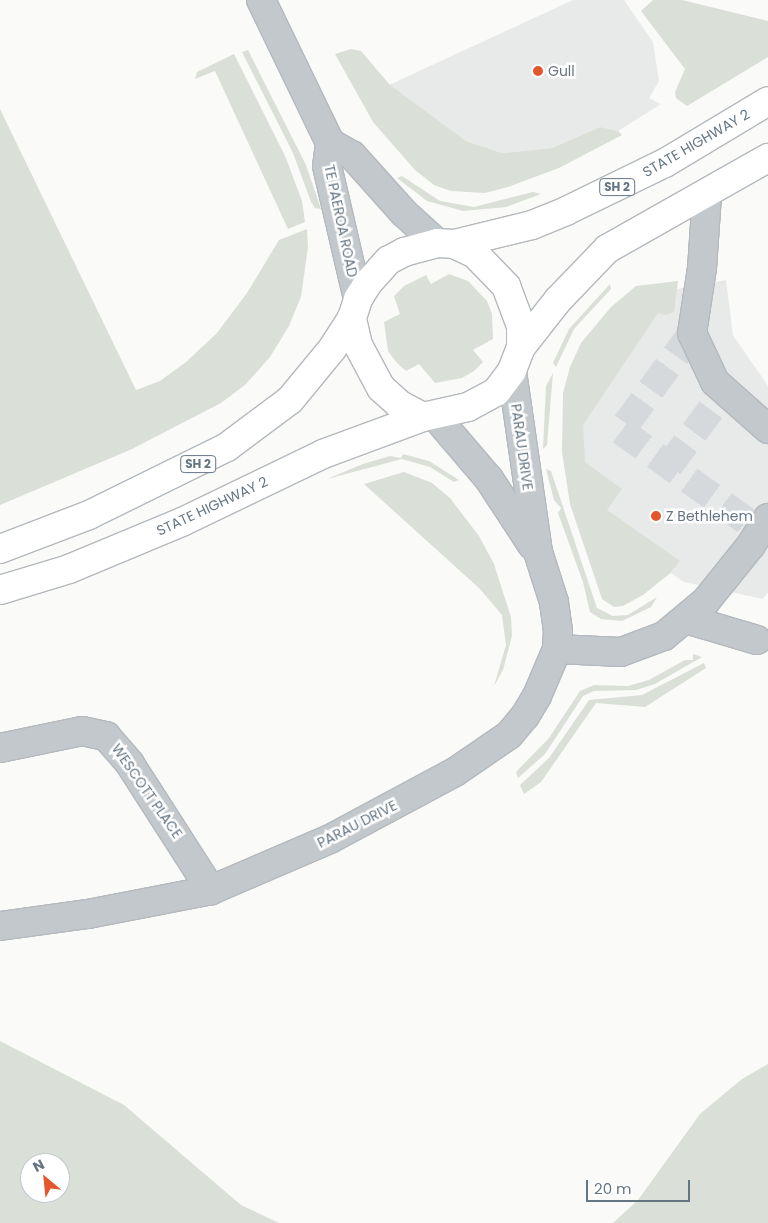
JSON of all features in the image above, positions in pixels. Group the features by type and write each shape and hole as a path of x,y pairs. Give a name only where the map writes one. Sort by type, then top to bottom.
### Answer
{"highway":[{"name":"STATE HIGHWAY 2","path":"445,244 532,225 574,208 665,163 768,102"},
{"path":"355,309 358,345 381,388 400,405 430,417 468,407 496,392 564,293 607,249 707,195 768,158"},
{"name":"SH 2","path":"0,549 88,515 227,447 290,400 332,349 355,309 389,260 404,252 445,244"},
{"path":"445,244 475,254 506,286 521,326 517,359"},
{"name":"STATE HIGHWAY 2","path":"0,590 69,569 182,522 323,454 430,417"}],"street":[{"path":"261,0 330,143"},
{"name":"TE PAEROA ROAD","path":"355,309 327,166 330,143 352,155 404,213 445,244"},
{"path":"707,195 701,277 692,333 715,382 768,429"},
{"name":"PARAU DRIVE","path":"0,926 88,914 211,890 330,840 490,750 525,716 556,650 557,616 538,552 517,359"},
{"name":"PARAU DRIVE","path":"430,417 489,479 538,552"},
{"path":"556,650 621,652 664,636 686,619 733,569 768,518"},
{"path":"686,619 757,640"},
{"name":"WESCOTT PLACE","path":"0,748 88,730 112,740 186,847 211,890"}],"shaded area":[{"name":"Gull","path":"573,0 624,0 653,42 659,81 649,98 661,104 618,131 600,127 552,148 502,153 466,141 389,85"},
{"path":"653,0 682,0 768,21 768,57 687,106 676,98 675,92 685,69 641,11"},
{"path":"351,49 361,51 390,85 466,141 502,153 552,148 600,127 618,131 622,135 559,168 508,187 485,193 451,191 434,185 415,170 373,122 335,54"},
{"path":"248,50 306,165 321,209 315,208 311,202 293,153 242,52"},
{"path":"234,54 286,158 302,201 305,222 288,229 215,71 195,79 197,72"},
{"path":"0,109 136,390 160,381 186,362 217,333 247,293 279,240 307,229 308,247 301,297 289,326 270,357 245,385 221,403 132,449 0,505"},
{"path":"402,176 440,201 474,207 533,192 541,194 506,207 463,211 427,201 397,178"},
{"path":"449,274 468,281 487,301 492,314 493,339 473,350 483,362 474,371 462,378 435,383 419,364 406,371 397,363 388,351 384,322 400,314 394,296 404,286 426,275 431,284"},
{"name":"Z Bethlehem","path":"726,280 733,335 768,386 768,592 763,599 684,582 671,573 648,591 572,488 567,419 645,307 677,289"},
{"path":"678,281 674,312 666,315 658,313 583,425 585,462 622,489 607,510 680,561 671,572 643,595 623,606 614,607 602,599 570,504 562,452 563,393 570,367 581,343 611,307 636,286"},
{"path":"610,284 611,289 574,329 556,367 553,363 569,329"},
{"path":"553,373 547,445 543,449 546,386"},
{"path":"403,454 429,461 459,480 454,482 430,467 402,459 327,479 363,464 390,456 401,458"},
{"path":"546,469 551,471 597,608 613,616 628,615 657,597 651,607 622,621 601,619 590,612 583,582 558,513 561,508 554,500"},
{"path":"404,472 432,483 450,498 479,536 494,564 511,617 512,636 503,670 494,686 506,645 502,615 480,589 364,484"},
{"path":"693,654 702,657 655,684 636,690 594,691 583,696 545,754 518,778 516,772 549,738 580,691 594,685 628,686 649,680 685,660 693,660"},
{"path":"704,663 706,668 645,707 596,703 541,782 524,794 520,785 549,758 589,700 642,695"},
{"path":"0,1041 124,1105 241,1205 279,1223 0,1223"},
{"path":"768,1064 768,1223 613,1223 638,1200 700,1114 742,1079"}],"tunnel":[{"path":"692,333 621,431 760,531"},
{"path":"669,466 725,391"}],"place":[{"name":"Gull","path":"538,71"},
{"name":"Z Bethlehem","path":"656,516"}]}
